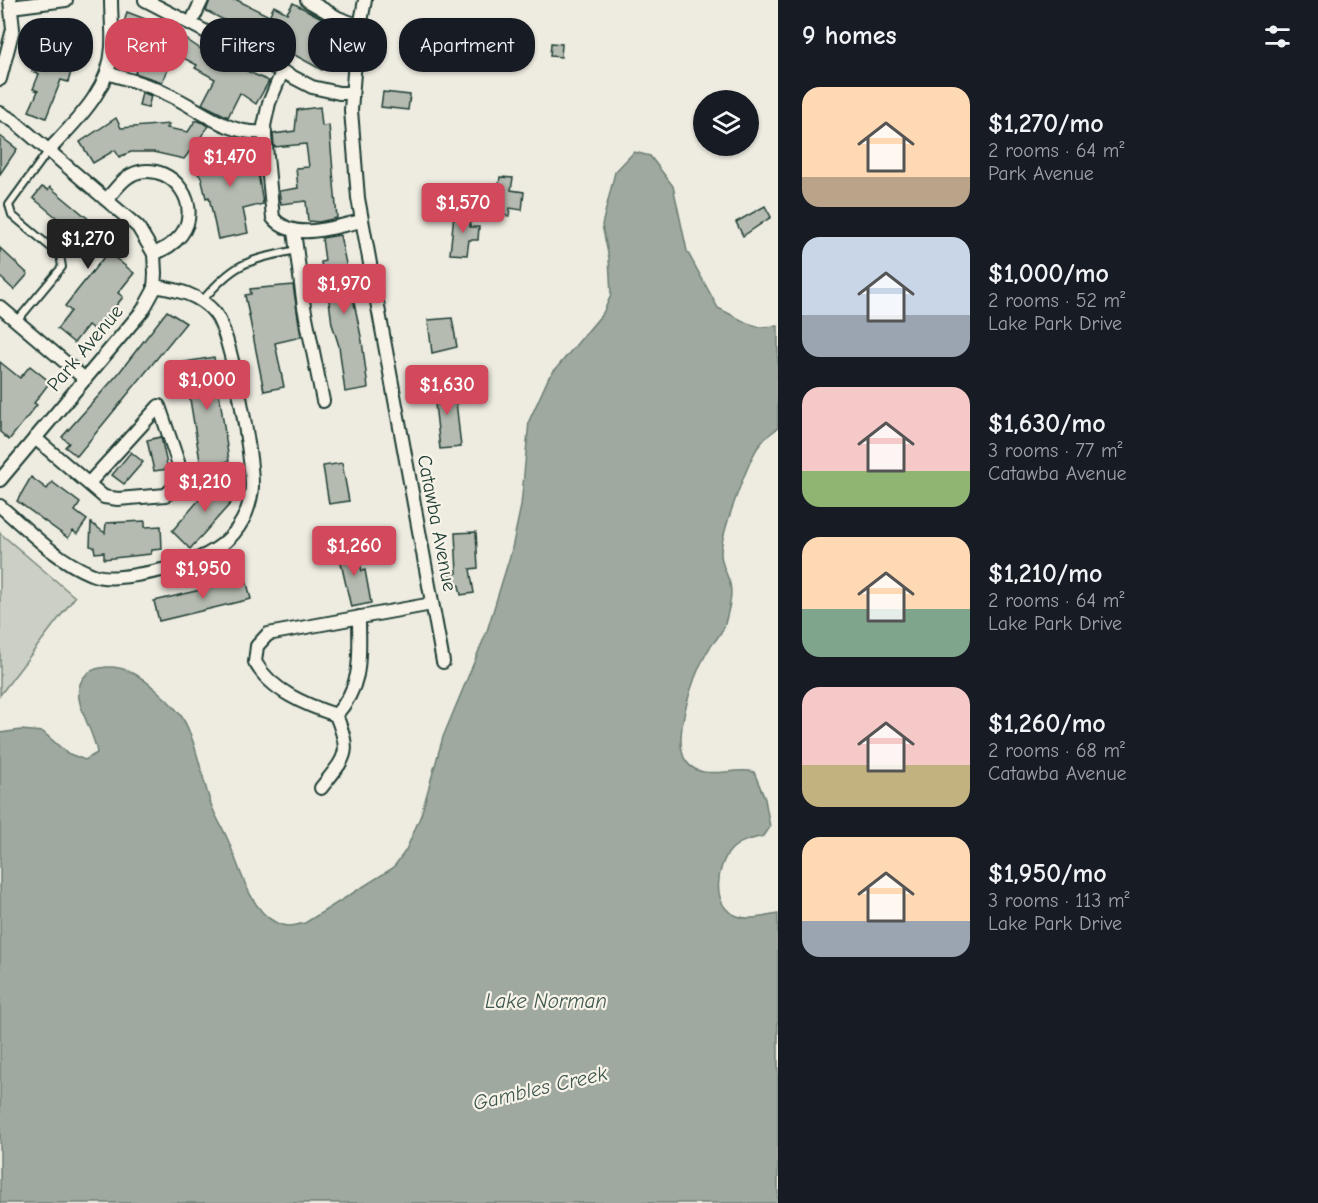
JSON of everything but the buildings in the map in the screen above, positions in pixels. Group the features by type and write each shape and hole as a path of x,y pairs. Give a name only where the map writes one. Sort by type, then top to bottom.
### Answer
{"street":[{"path":"0,80 10,46 13,19 10,4 66,0"},
{"path":"49,150 98,94 107,73 112,49 111,0"},
{"path":"145,0 200,28"},
{"path":"191,23 202,0"},
{"path":"307,0 338,18"},
{"name":"Catawba Avenue","path":"362,18 365,0"},
{"path":"352,93 322,91 282,72 269,103 264,132 271,212 282,227 294,231 362,221"},
{"name":"Catawba Avenue","path":"355,72 352,143 362,221 443,662"},
{"path":"107,73 167,93 232,129 245,133 264,132"},
{"name":"Park Avenue","path":"0,112 49,150 138,226 154,254 154,286 151,299 0,480"},
{"path":"107,199 128,176 139,172 163,175 176,182 185,192 189,205 182,234 170,246 154,254"},
{"path":"294,231 323,401"},
{"path":"0,506 57,554 93,575 108,578 166,570 192,562 224,543 246,514 252,489 251,455 226,334 216,315 202,301 186,292 154,286"},
{"path":"0,307 85,379"},
{"path":"35,438 104,497 118,500 166,495 179,482 178,462 159,406 89,483"},
{"path":"321,788 345,756 347,743 336,715 310,706 274,684 260,670 255,662 255,653 261,638 268,634 432,604"},
{"path":"336,715 353,693 359,676 359,617"}],"lane":[{"path":"17,321 62,267 60,255 12,214 9,205 49,150"},
{"path":"202,301 224,275 249,260 296,250"}],"shaded area":[{"path":"0,533 75,597 0,695"}],"water":[{"name":"Lake Norman","path":"634,152 650,156 673,186 687,251 718,308 760,327 778,326 778,428 756,450 729,518 721,553 731,589 729,609 723,629 708,650 690,691 681,738 682,751 692,768 709,773 754,772 765,799 770,827 764,836 750,839 730,851 719,876 719,886 723,904 737,916 752,918 778,914 778,1203 0,1203 0,733 21,730 43,732 67,753 85,760 97,753 80,703 79,688 82,680 93,670 100,668 124,669 137,675 151,686 182,717 195,748 213,808 246,886 266,916 286,926 305,923 393,868 406,850 421,815 443,737 487,631 511,553 521,506 529,421 549,377 603,313 611,295 609,258 602,225 615,172"}],"water label":[{"name":"Gambles Creek","path":"540,1088"}]}
